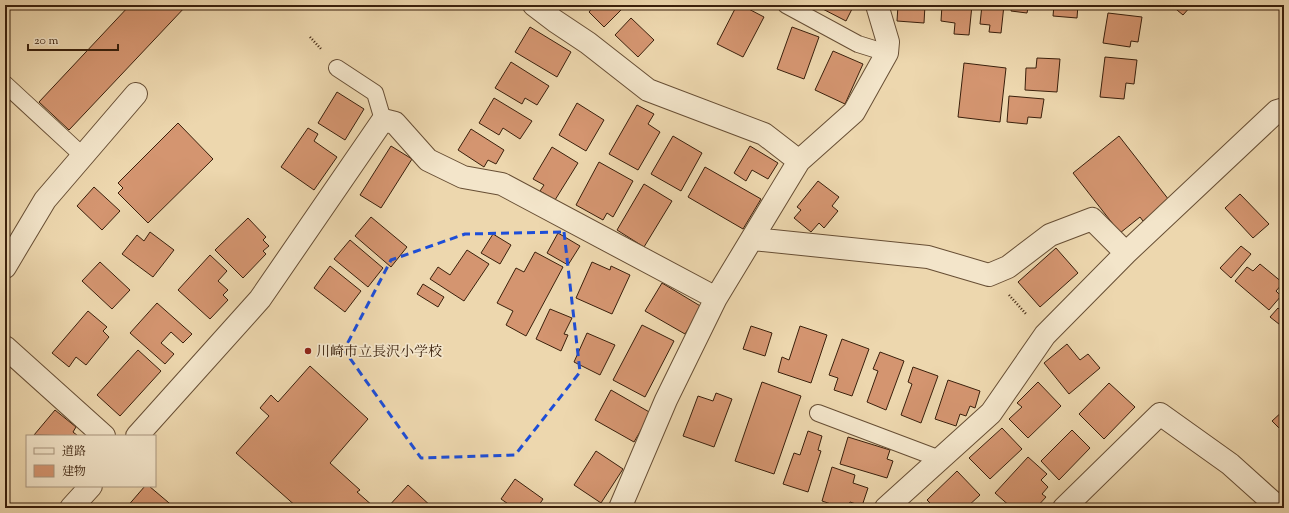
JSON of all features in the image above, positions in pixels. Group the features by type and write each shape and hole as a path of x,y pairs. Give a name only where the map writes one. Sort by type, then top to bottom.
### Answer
{"street":[{"path":"534,5 588,43 648,90 764,134 799,160"},
{"path":"620,508 666,400 716,298 753,239 799,160 854,112 887,53 888,42 877,5"},
{"path":"5,267 45,200 136,94"},
{"path":"886,508 991,413 1045,335 1126,253 1277,111 1284,109"},
{"path":"138,435 260,299 383,120 395,124 428,160 463,177 502,184 716,298"},
{"path":"753,239 928,257 989,275 1008,267 1050,235 1092,219 1126,253"},
{"path":"5,347 103,435"},
{"path":"1064,508 1160,414 1230,464 1279,508"},
{"path":"71,508 90,487"}],"lane":[{"path":"786,5 858,44 887,53"},
{"path":"337,68 376,93 383,120"},
{"path":"5,84 83,156"},
{"path":"818,413 940,459"}],"path":[{"path":"989,275 1045,335"}],"highlighted area":[{"path":"564,232 580,372 515,455 421,458 344,350 391,260 465,234"}],"building":[{"path":"130,5 187,5 69,130 39,102"},
{"path":"595,5 626,5 604,27 589,12"},
{"path":"737,5 741,5 764,17 743,57 717,44"},
{"path":"815,5 854,5 846,21"},
{"path":"898,5 925,5 924,23 897,21"},
{"path":"942,5 972,5 969,35 954,34 955,23 941,21"},
{"path":"982,5 1004,5 1001,33 989,32 990,25 980,24"},
{"path":"1012,5 1038,5 1037,9 1028,8 1027,13 1011,11"},
{"path":"1054,5 1078,5 1077,18 1053,16"},
{"path":"1110,5 1130,5 1130,7"},
{"path":"1171,5 1199,5 1195,9 1191,6 1183,15"},
{"path":"1108,13 1142,17 1138,42 1131,41 1130,47 1103,43"},
{"path":"631,18 654,40 638,57 615,35"},
{"path":"530,27 571,52 557,77 515,52"},
{"path":"792,27 819,37 804,79 777,69"},
{"path":"833,51 863,64 845,104 815,90"},
{"path":"1105,57 1137,60 1134,84 1126,83 1124,99 1100,97"},
{"path":"1037,58 1060,59 1057,92 1025,90 1026,68 1036,68"},
{"path":"511,62 549,86 537,105 525,98 522,104 495,88"},
{"path":"964,63 1006,68 1000,122 958,117"},
{"path":"337,92 364,109 345,140 318,123"},
{"path":"1009,96 1044,99 1041,118 1028,117 1027,124 1007,122"},
{"path":"494,98 532,121 520,139 503,128 499,135 479,123"},
{"path":"577,103 604,120 586,151 559,135"},
{"path":"637,105 654,114 648,124 660,132 638,170 609,154"},
{"path":"178,123 213,159 148,223 118,193 123,188 118,183"},
{"path":"308,128 318,134 314,141 337,157 314,190 281,167"},
{"path":"471,129 504,150 496,164 488,160 484,167 458,150"},
{"path":"673,136 702,153 681,191 651,174"},
{"path":"1119,136 1169,200 1143,221 1140,217 1120,233 1073,173"},
{"path":"391,146 412,159 381,208 360,195"},
{"path":"750,146 778,163 768,179 752,170 746,181 734,173"},
{"path":"552,147 578,163 555,200 540,191 544,185 533,179"},
{"path":"599,162 633,181 613,217 607,213 603,220 576,205"},
{"path":"705,167 761,199 743,229 688,197"},
{"path":"818,181 839,197 832,206 838,211 824,228 819,223 811,232 794,218 801,210 797,207"},
{"path":"644,184 672,201 644,247 617,230"},
{"path":"94,187 120,211 102,230 77,206"},
{"path":"1240,194 1269,224 1253,238 1225,208"},
{"path":"371,217 407,247 391,267 355,236"},
{"path":"248,218 266,237 263,240 269,246 263,251 266,254 243,278 215,250"},
{"path":"150,232 174,250 153,277 122,254 137,235 144,241"},
{"path":"558,233 580,246 568,265 547,253"},
{"path":"493,234 511,245 500,264 481,253"},
{"path":"350,240 383,268 368,287 334,259"},
{"path":"1241,246 1251,254 1231,278 1220,268"},
{"path":"1056,248 1078,273 1040,307 1018,282"},
{"path":"467,250 489,264 464,301 430,279 438,267 450,275"},
{"path":"535,252 563,267 526,336 506,325 513,311 497,303 516,268 524,272"},
{"path":"210,255 227,271 218,281 228,290 223,295 228,300 210,319 178,290"},
{"path":"100,262 130,290 112,309 82,281"},
{"path":"592,262 610,270 611,266 630,275 612,314 576,298"},
{"path":"1260,264 1283,283 1276,291 1281,296 1269,310 1235,281 1247,267 1253,271"},
{"path":"330,266 361,291 345,312 314,288"},
{"path":"662,283 702,307 685,334 645,311"},
{"path":"423,284 444,297 438,307 417,294"},
{"path":"157,303 192,334 183,343 171,332 161,343 174,354 165,364 130,333"},
{"path":"1278,308 1283,312 1284,310 1284,328 1270,317"},
{"path":"550,309 572,318 564,334 568,335 561,351 536,339"},
{"path":"88,311 107,327 103,331 109,337 86,365 76,357 69,367 52,353"},
{"path":"642,325 674,341 645,397 613,380"},
{"path":"751,326 772,333 765,356 743,349"},
{"path":"800,326 827,335 811,383 778,372 782,357 789,360"},
{"path":"587,333 615,345 600,375 574,362"},
{"path":"842,339 869,349 852,396 834,390 838,378 829,375"},
{"path":"1067,344 1080,360 1088,354 1100,368 1069,394 1044,363"},
{"path":"138,350 161,371 120,416 97,395"},
{"path":"880,352 904,361 886,410 867,402 878,371 873,369"},
{"path":"310,366 368,419 330,463 360,490 357,492 373,506 376,504 381,508 298,508 236,453 269,416 260,408 271,395 278,402"},
{"path":"913,367 938,376 921,423 901,415 912,384 908,382"},
{"path":"948,380 980,391 975,408 970,406 966,416 960,414 956,426 935,419"},
{"path":"762,382 801,396 774,474 735,461"},
{"path":"1038,382 1061,406 1028,438 1009,419 1022,407 1017,403"},
{"path":"1109,383 1135,407 1104,439 1079,414"},
{"path":"611,390 651,413 634,442 595,420"},
{"path":"716,393 732,399 714,447 683,436 698,396 713,401"},
{"path":"55,410 76,427 73,432 77,435 34,435"},
{"path":"1284,410 1284,433 1272,421"},
{"path":"1002,428 1022,449 990,479 969,458"},
{"path":"1072,430 1090,448 1059,480 1041,461"},
{"path":"808,431 822,436 818,450 821,451 808,492 783,484 794,453 800,455"},
{"path":"848,437 890,450 887,459 893,461 887,478 840,464"},
{"path":"596,451 623,469 601,503 574,485"},
{"path":"1028,457 1047,474 1041,480 1048,487 1042,494 1046,497 1036,508 1012,508 995,493"},
{"path":"832,467 855,475 853,483 868,488 862,506 850,502 847,508 843,508 822,501"},
{"path":"957,471 980,495 966,508 935,508 927,500"},
{"path":"515,479 543,499 537,508 514,508 501,499"},
{"path":"408,485 433,508 387,508"},
{"path":"144,487 150,487 175,508 126,508"},
{"path":"922,503 926,508 915,508"}],"place":[{"name":"川崎市立長沢小学校","path":"308,351"}]}
